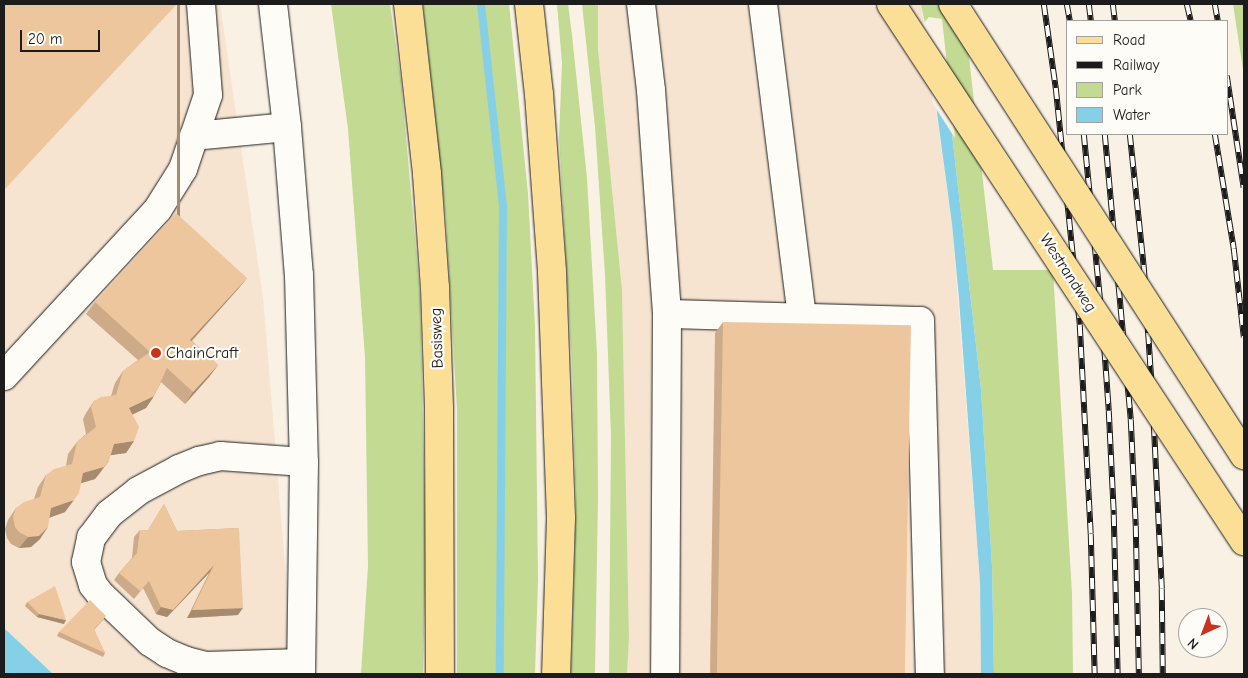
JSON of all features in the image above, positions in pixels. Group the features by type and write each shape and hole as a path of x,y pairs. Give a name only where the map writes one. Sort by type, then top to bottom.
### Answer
{"main road":[{"name":"Basisweg","path":"408,4 426,174 435,286 440,429 440,674"},
{"path":"529,4 539,94 552,272 561,518 556,674"},
{"name":"Westrandweg","path":"891,4 1244,541"},
{"path":"953,4 1244,455"}],"street":[{"path":"4,376 158,209 183,169 208,95 201,4"},
{"path":"273,4 287,128 299,275 304,462 301,669 206,666 186,661 167,653 150,642 100,594 90,579 86,562 91,538 109,514 138,491 179,469 220,456 304,462"},
{"path":"641,4 651,90 667,314 665,674"},
{"path":"763,4 802,318"},
{"path":"194,136 287,128"},
{"path":"667,314 920,321 930,674"}],"shaded area":[{"path":"4,4 220,4 263,297 294,674 31,674 4,649"},
{"path":"598,4 872,4 875,7 921,4 952,224 980,582 981,674 627,674 629,638 622,290 598,49"}],"green space":[{"path":"331,4 390,4 401,81 420,294 426,547 423,674 361,674 368,566 365,357 348,129"},
{"path":"423,4 509,4 528,194 535,326 538,581 535,674 457,674 457,409 446,220"},
{"path":"557,4 568,4 572,35 587,178 597,354 598,497 595,674 571,674 576,508 572,366 559,137 562,63"},
{"path":"582,4 598,4 598,49 622,290 629,638 627,674 609,674 611,436 605,275 595,127"},
{"path":"921,4 963,4 993,270 1053,270 1072,594 1073,674 994,674 992,565 981,389 939,20 925,24"},
{"path":"1233,4 1244,4 1244,76"}],"water":[{"path":"939,20 981,389 992,565 994,674 981,674 980,582 959,299 952,224 925,24"},
{"path":"4,628 53,674 4,674"}],"pier":[{"path":"929,17 942,19 955,138 933,104 923,24"}],"building":[{"path":"4,4 177,4 4,190"},
{"path":"176,213 247,278 190,340 218,365 193,392 167,368 154,396 129,408 139,427 134,441 114,444 109,461 104,467 83,473 79,493 74,500 51,508 48,527 39,536 28,537 19,532 15,527 13,517 16,508 24,502 40,497 46,475 54,469 72,464 77,442 96,427 91,407 94,401 101,397 116,395 123,371 150,352 95,302"},
{"path":"723,322 911,325 905,674 717,674"},
{"path":"164,504 177,531 239,528 243,608 192,610 214,565 173,610 161,607 149,581 140,591 119,573 137,553 140,530 148,530"},
{"path":"55,586 66,620 39,614 27,602"},
{"path":"90,600 106,616 94,629 105,653 59,632"}],"waterway":[{"path":"481,4 503,205 500,674"}],"railway":[{"path":"1044,4 1056,88 1080,325 1091,534 1095,674"},
{"path":"1067,4 1070,20"},
{"path":"1089,4 1091,20"},
{"path":"1113,4 1115,20"},
{"path":"1187,4 1191,20"},
{"path":"1215,4 1218,20"},
{"path":"1228,83 1244,188"},
{"path":"1084,135 1103,327 1109,411 1118,674"},
{"path":"1105,135 1131,420 1136,526 1139,674"},
{"path":"1130,135 1144,267 1153,403 1162,589 1163,674"},
{"path":"1215,135 1234,249 1244,337"}],"place":[{"name":"ChainCraft","path":"156,353"}]}
